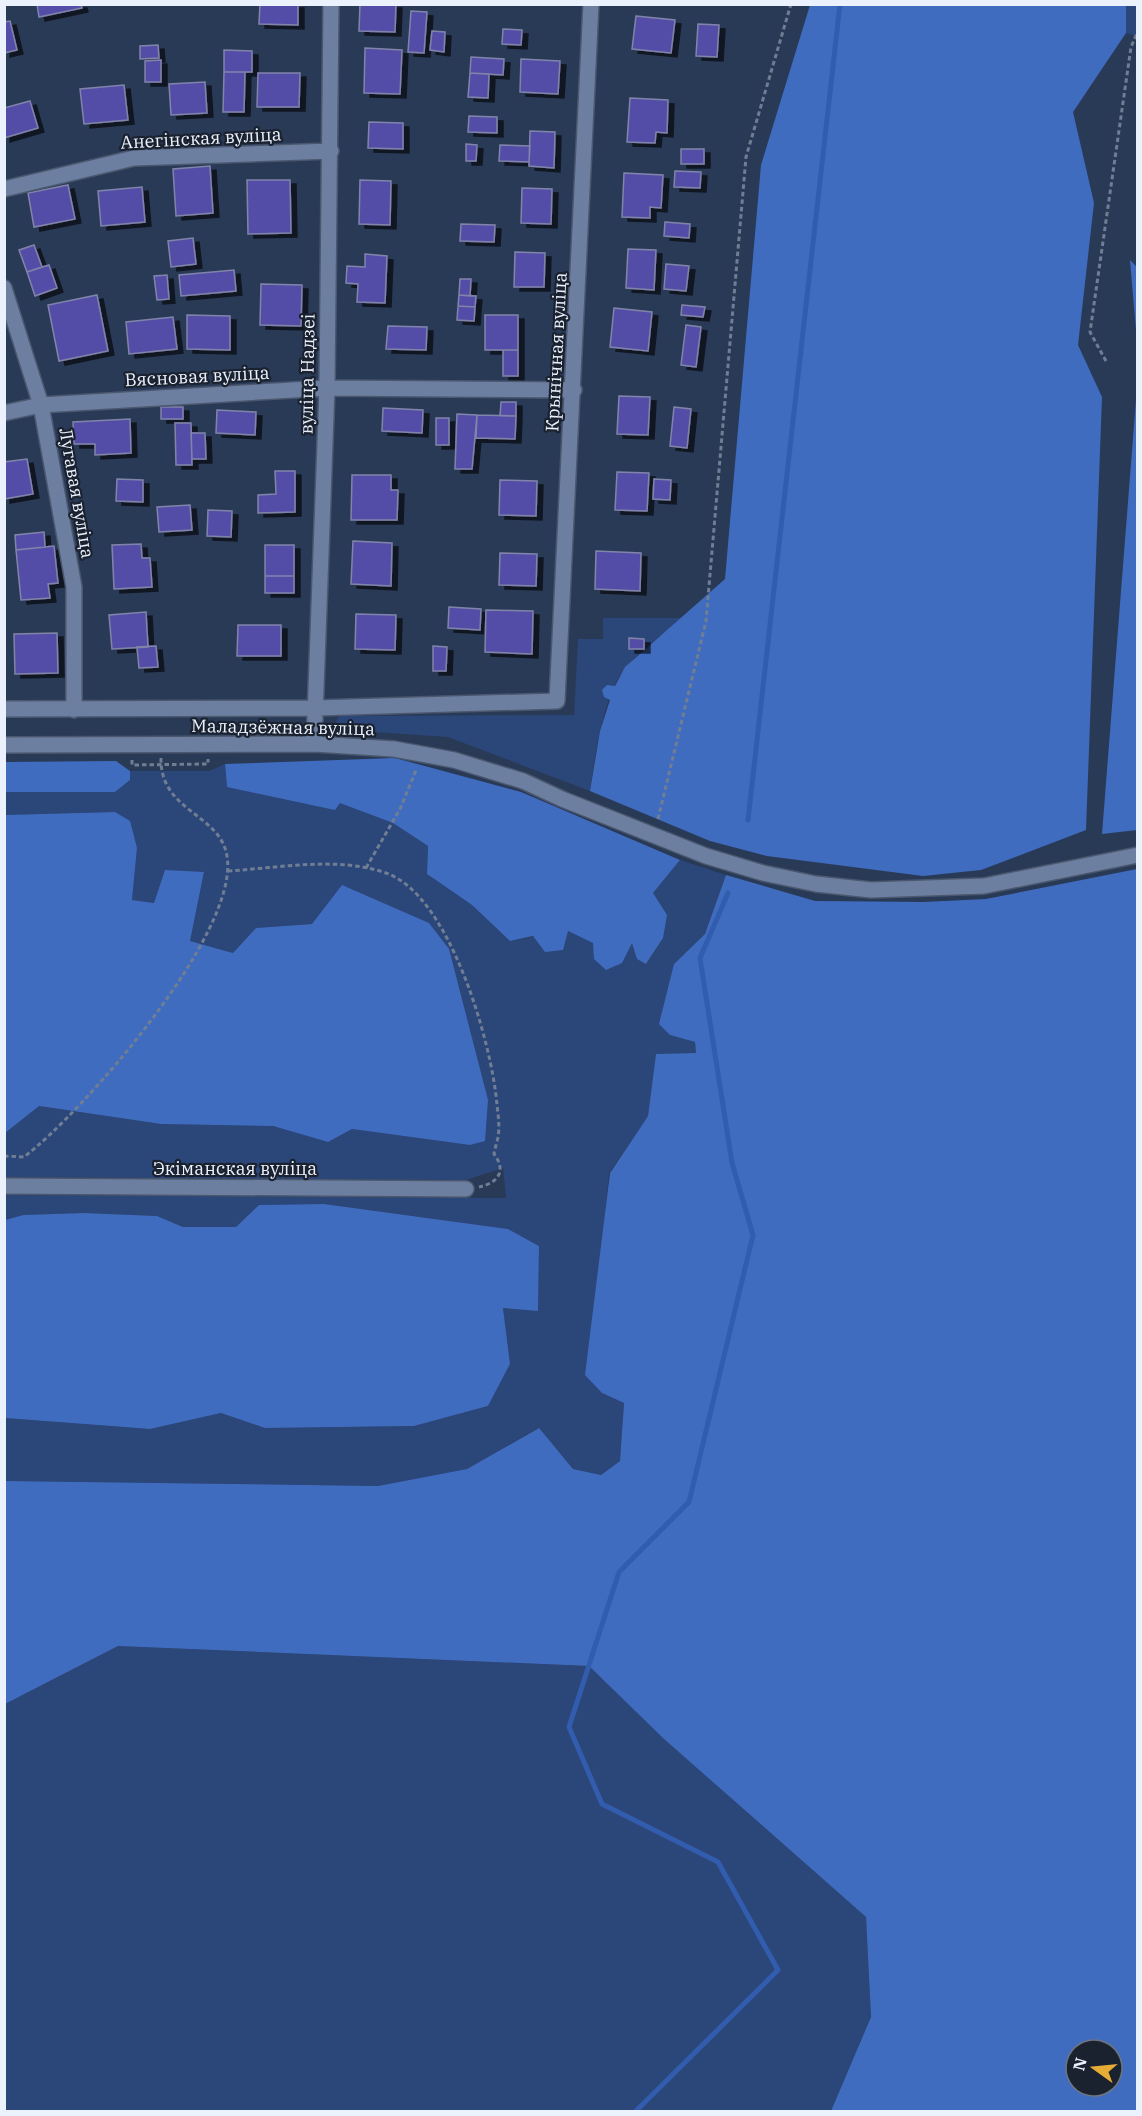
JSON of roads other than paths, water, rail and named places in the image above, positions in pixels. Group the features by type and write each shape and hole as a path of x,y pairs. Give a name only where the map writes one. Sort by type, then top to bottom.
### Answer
{"street":[{"name":"вуліца Надзеі","path":"315,744 327,388 331,4"},
{"name":"Крынічная вуліца","path":"316,708 557,701 574,390 591,4"},
{"name":"Анегінская вуліца","path":"4,189 134,158 331,151"},
{"name":"Лугавая вуліца","path":"4,288 41,405 74,587 74,711"},
{"name":"Вясновая вуліца","path":"4,413 41,405 327,388 574,390"},
{"path":"4,709 74,711 316,708"},
{"name":"Маладзёжная вуліца","path":"4,745 315,744 394,749 454,760 523,781 706,856 763,873 816,884 871,890 984,886 1137,855"},
{"name":"Экіманская вуліца","path":"4,1186 466,1189"}],"waterway":[{"path":"748,820 840,4"},
{"path":"635,2112 778,1970 718,1862 602,1804 569,1727 619,1572 689,1502 753,1235 732,1163 700,958 728,893"}]}
